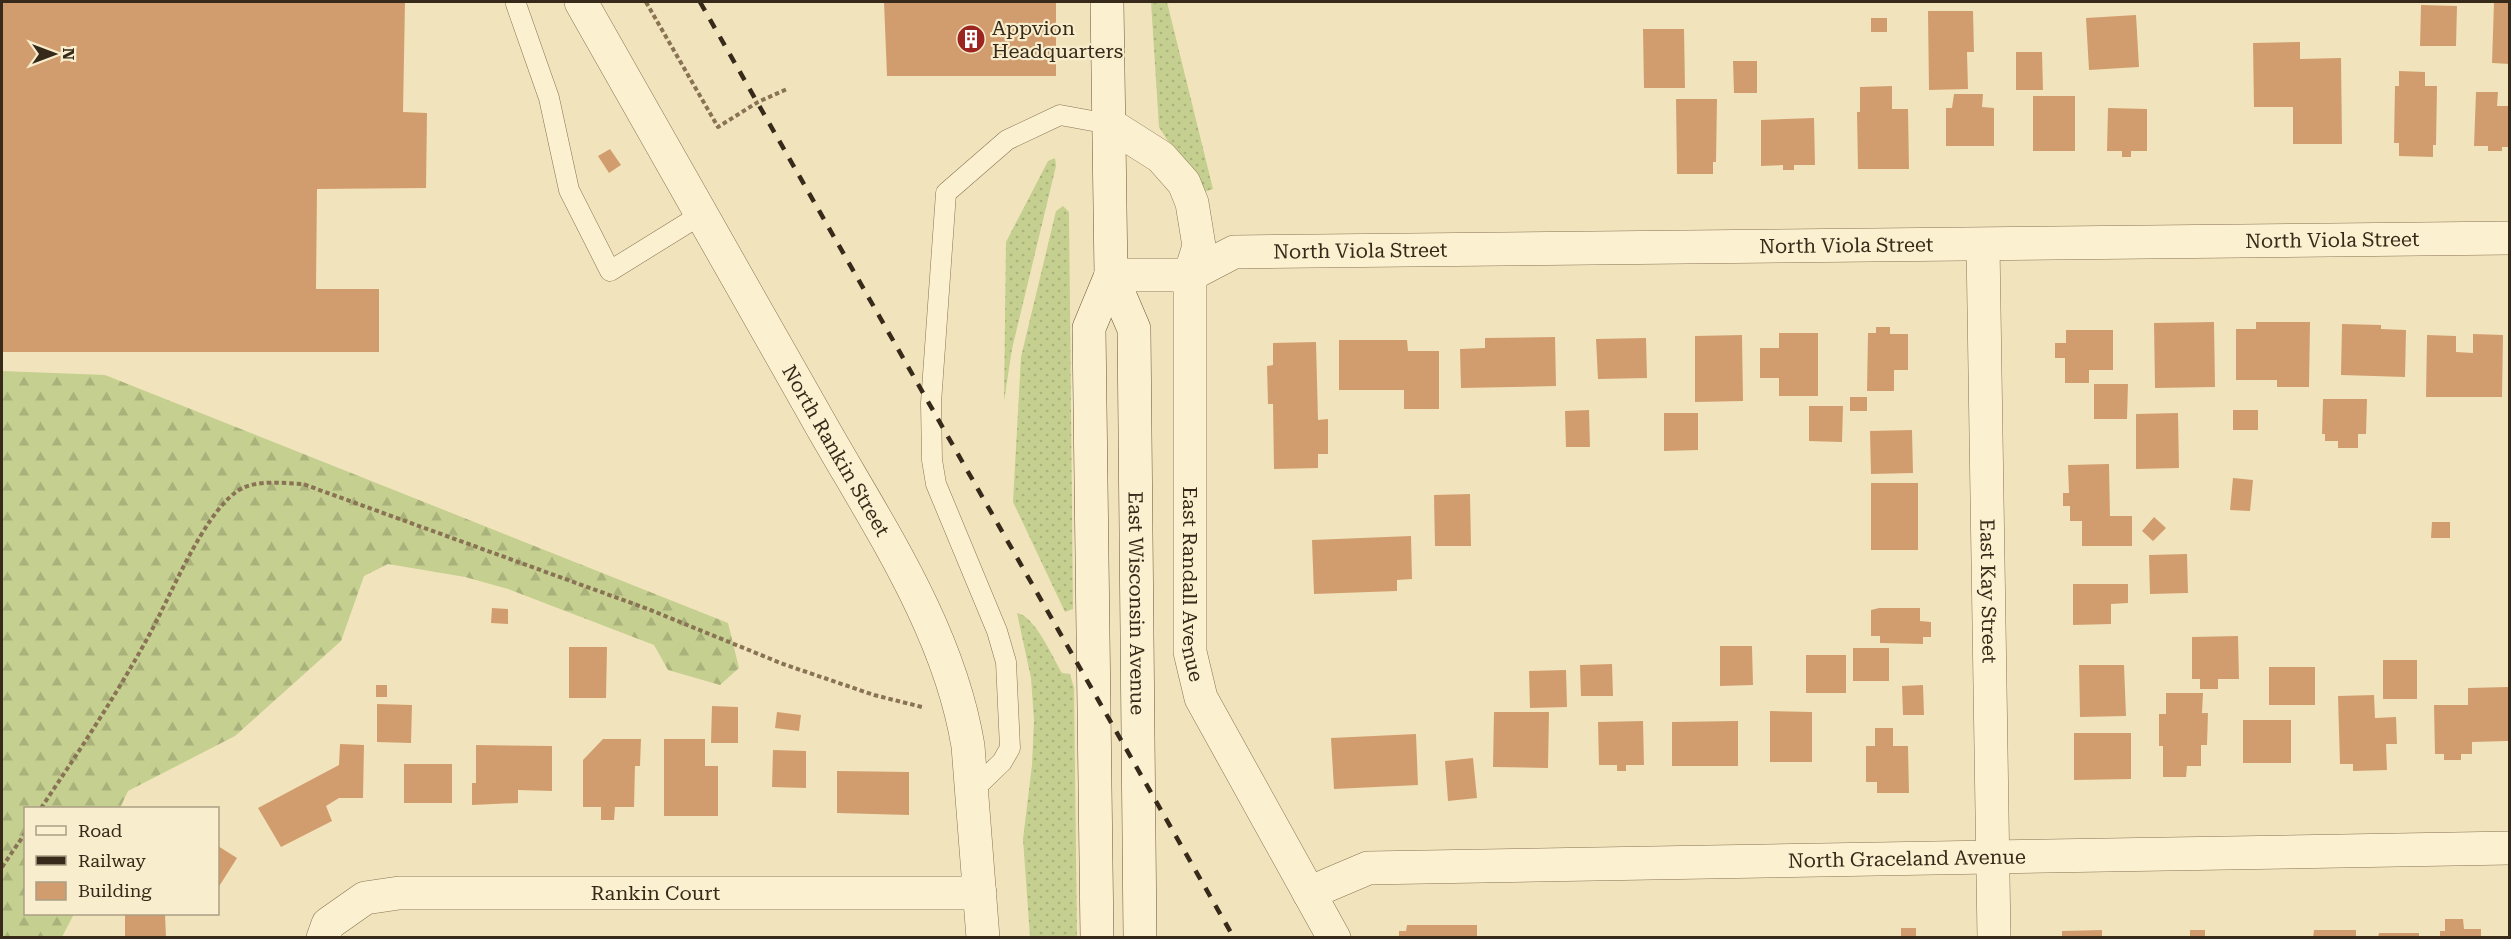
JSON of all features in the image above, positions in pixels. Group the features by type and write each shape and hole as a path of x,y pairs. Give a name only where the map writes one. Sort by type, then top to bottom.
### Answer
{"street":[{"name":"North Rankin Street","path":"581,2 922,608 946,659 963,714 973,790 983,938"},
{"name":"East Wisconsin Avenue","path":"1107,2 1111,274 1134,329 1140,938"},
{"path":"1109,124 1161,157 1174,169 1192,203 1234,252"},
{"name":"East Randall Avenue","path":"1192,203 1199,246 1190,275 1190,652 1201,698 1334,938"},
{"name":"North Viola Street","path":"1190,275 1234,252 2510,238"},
{"name":"East Kay Street","path":"1983,245 1994,938"},
{"name":"East Wisconsin Avenue","path":"1097,938 1089,328 1111,274"},
{"path":"1111,274 1190,275"},
{"name":"North Graceland Avenue","path":"1309,893 1368,868 2510,848"},
{"name":"Rankin Court","path":"329,928 365,898 399,893 980,893"}],"lane":[{"path":"517,2 549,98 569,190 610,271 702,214"},
{"path":"973,790 1002,762 1010,748 1010,721 1006,662 997,631 936,484 932,460 931,404 946,193 1007,140 1060,116 1109,124"}],"path":[{"path":"646,2 718,127 758,102 787,89"},
{"path":"42,807 84,746 147,639 213,515 238,490 268,482 303,484 648,609 783,664 874,695 922,707"},
{"path":"2,867 24,835"}],"green space":[{"path":"1151,2 1167,2 1213,189 1201,193 1159,127"},
{"path":"1055,158 1056,166 1012,349 1004,401 1006,242 1048,161"},
{"path":"1063,206 1069,212 1073,609 1065,612 1013,502 1021,357 1056,211"},
{"path":"2,371 105,375 728,623 739,668 720,685 668,670 654,645 508,589 465,577 388,564 364,576 341,641 235,736 128,791 120,807 24,807 24,915 73,915 62,937 2,937"},
{"path":"1017,613 1024,616 1037,629 1062,673 1070,674 1074,688 1077,937 1030,937 1023,839 1032,765 1034,720 1031,678"}],"building":[{"path":"2,2 405,2 403,112 427,113 426,188 317,189 316,289 379,289 379,352 2,352"},
{"name":"Appvion Headquarters","path":"884,2 1056,2 1056,76 887,76"},
{"path":"2494,2 2510,2 2510,64 2492,63"},
{"path":"2421,5 2457,6 2456,46 2420,46"},
{"path":"1928,11 1973,11 1974,52 1967,52 1968,89 1929,90"},
{"path":"2136,15 2139,67 2089,70 2086,18"},
{"path":"1871,18 1887,18 1887,32 1871,32"},
{"path":"1643,29 1684,29 1685,88 1644,88"},
{"path":"2300,42 2300,59 2341,58 2342,144 2293,144 2293,107 2254,107 2253,43"},
{"path":"2016,52 2042,52 2043,90 2016,90"},
{"path":"1733,61 1757,61 1757,93 1734,93"},
{"path":"2399,71 2425,72 2425,86 2437,86 2436,145 2433,145 2433,157 2399,156 2399,143 2394,143 2395,86 2399,86"},
{"path":"1892,86 1892,109 1908,109 1909,169 1858,169 1857,112 1860,112 1860,87"},
{"path":"2476,92 2498,92 2497,106 2510,106 2510,147 2502,147 2502,151 2488,151 2488,146 2474,146"},
{"path":"1954,94 1983,94 1982,107 1994,108 1994,146 1946,146 1946,108 1952,108"},
{"path":"2033,96 2075,96 2075,151 2033,151"},
{"path":"1676,99 1717,99 1716,162 1713,162 1713,174 1677,174"},
{"path":"2108,108 2147,109 2147,151 2131,151 2131,157 2122,157 2122,151 2107,151"},
{"path":"1814,118 1815,165 1794,165 1794,170 1783,170 1783,165 1761,166 1761,120"},
{"path":"610,149 621,165 609,173 598,156"},
{"path":"2214,322 2215,387 2155,388 2154,323"},
{"path":"2256,322 2310,322 2309,387 2277,387 2277,380 2236,380 2236,329 2256,329"},
{"path":"2342,324 2381,325 2381,329 2406,330 2405,377 2341,375"},
{"path":"1876,327 1890,327 1890,334 1908,334 1908,370 1894,370 1894,391 1867,391 1868,333 1876,333"},
{"path":"2066,330 2113,330 2113,370 2089,370 2089,383 2065,383 2065,358 2055,358 2055,343 2066,343"},
{"path":"1779,333 1818,333 1818,396 1779,396 1779,378 1760,378 1760,348 1779,348"},
{"path":"2473,334 2503,335 2502,397 2426,397 2427,335 2456,336 2456,352 2473,353"},
{"path":"1742,335 1743,401 1695,402 1695,336"},
{"path":"1555,337 1556,386 1461,388 1460,349 1485,348 1485,338"},
{"path":"1646,338 1647,378 1598,379 1596,339"},
{"path":"1339,340 1407,340 1408,351 1439,351 1439,409 1404,409 1404,390 1339,390"},
{"path":"1316,342 1318,420 1328,419 1328,454 1318,454 1318,468 1274,469 1273,404 1268,404 1267,366 1273,365 1273,343"},
{"path":"2094,384 2128,384 2127,419 2094,419"},
{"path":"1850,397 1867,397 1867,411 1850,411"},
{"path":"2323,399 2367,399 2366,434 2358,434 2358,448 2338,448 2338,441 2325,441 2325,434 2322,434"},
{"path":"1809,406 1843,406 1842,442 1809,441"},
{"path":"1589,410 1590,447 1566,447 1565,411"},
{"path":"2233,410 2258,410 2258,430 2233,430"},
{"path":"1664,413 1698,413 1698,450 1664,451"},
{"path":"2178,413 2179,468 2136,469 2136,414"},
{"path":"1912,430 1913,473 1871,474 1870,431"},
{"path":"2109,464 2110,516 2132,516 2132,546 2082,546 2082,521 2070,521 2070,506 2063,506 2063,493 2069,493 2068,465"},
{"path":"2233,478 2253,480 2250,511 2230,510"},
{"path":"1871,483 1918,483 1918,550 1871,550"},
{"path":"1470,494 1471,546 1435,546 1434,495"},
{"path":"2154,517 2166,528 2153,541 2142,531"},
{"path":"2432,522 2450,522 2450,538 2431,538"},
{"path":"1411,536 1412,579 1397,580 1397,591 1314,594 1312,540"},
{"path":"2187,554 2188,593 2150,594 2149,555"},
{"path":"2073,584 2128,584 2128,603 2111,604 2111,624 2073,625"},
{"path":"492,608 508,609 508,624 491,623"},
{"path":"1920,608 1920,621 1931,622 1931,637 1923,637 1923,644 1880,643 1880,636 1871,636 1871,610"},
{"path":"2238,636 2239,679 2218,679 2218,689 2200,689 2200,679 2192,679 2192,637"},
{"path":"1720,646 1752,646 1753,685 1720,686"},
{"path":"569,647 607,647 606,698 569,698"},
{"path":"1853,648 1889,648 1889,681 1853,681"},
{"path":"1806,655 1846,655 1846,693 1806,693"},
{"path":"2383,660 2417,660 2417,699 2383,699"},
{"path":"1612,664 1613,696 1581,696 1580,665"},
{"path":"2079,665 2124,665 2126,716 2080,717"},
{"path":"2269,667 2315,667 2315,705 2269,705"},
{"path":"1566,670 1567,707 1530,708 1529,671"},
{"path":"376,685 387,685 387,697 376,697"},
{"path":"1923,685 1924,715 1903,715 1902,686"},
{"path":"2508,687 2508,741 2472,742 2472,754 2461,754 2461,760 2444,760 2444,754 2435,754 2434,705 2468,705 2468,688"},
{"path":"2166,693 2203,693 2202,713 2208,713 2207,745 2201,745 2201,766 2187,766 2186,777 2163,777 2163,746 2159,746 2159,714 2166,714"},
{"path":"2374,695 2375,718 2396,717 2397,744 2386,744 2387,770 2353,771 2353,764 2340,764 2338,696"},
{"path":"377,704 412,705 411,743 377,742"},
{"path":"712,706 738,707 738,743 711,743"},
{"path":"1770,711 1812,712 1812,762 1770,762"},
{"path":"777,712 801,715 799,731 775,728"},
{"path":"1494,712 1549,712 1548,768 1493,767"},
{"path":"2243,720 2291,720 2291,763 2243,763"},
{"path":"1643,721 1644,765 1626,765 1626,771 1617,771 1617,765 1599,765 1598,722"},
{"path":"1738,721 1738,766 1672,766 1672,722"},
{"path":"1875,728 1893,728 1893,746 1908,746 1909,793 1877,793 1877,782 1866,782 1866,746 1875,746"},
{"path":"2074,733 2131,733 2131,779 2074,780"},
{"path":"1416,734 1418,785 1334,789 1331,738"},
{"path":"603,739 641,739 640,766 635,766 634,807 615,807 614,820 601,820 601,807 583,807 583,760"},
{"path":"664,739 705,739 705,766 718,766 718,816 664,816"},
{"path":"340,744 364,745 363,798 339,798 326,806 332,821 281,847 258,808 339,765"},
{"path":"476,745 552,746 552,791 518,790 518,803 472,805 472,783 476,783"},
{"path":"773,750 806,751 806,788 772,787"},
{"path":"1473,758 1477,798 1448,801 1445,761"},
{"path":"404,764 452,764 452,803 404,803"},
{"path":"837,771 909,772 909,815 837,813"},
{"path":"219,847 237,858 219,886"},
{"path":"125,915 165,915 166,938 125,938"},
{"path":"2445,919 2463,919 2464,929 2481,929 2481,938 2440,938 2440,931 2445,931"},
{"path":"1407,925 1477,925 1477,938 1399,938 1399,931 1406,931"},
{"path":"1901,928 1916,928 1916,938 1901,938"},
{"path":"2102,930 2102,938 2062,938 2062,931"},
{"path":"2190,930 2205,930 2205,938 2190,938"},
{"path":"2314,930 2356,930 2356,938 2313,938"},
{"path":"2379,933 2419,933 2419,938 2378,938"}],"railway":[{"path":"700,2 1234,938"}],"place":[{"name":"Appvion Headquarters","path":"971,39"}]}
